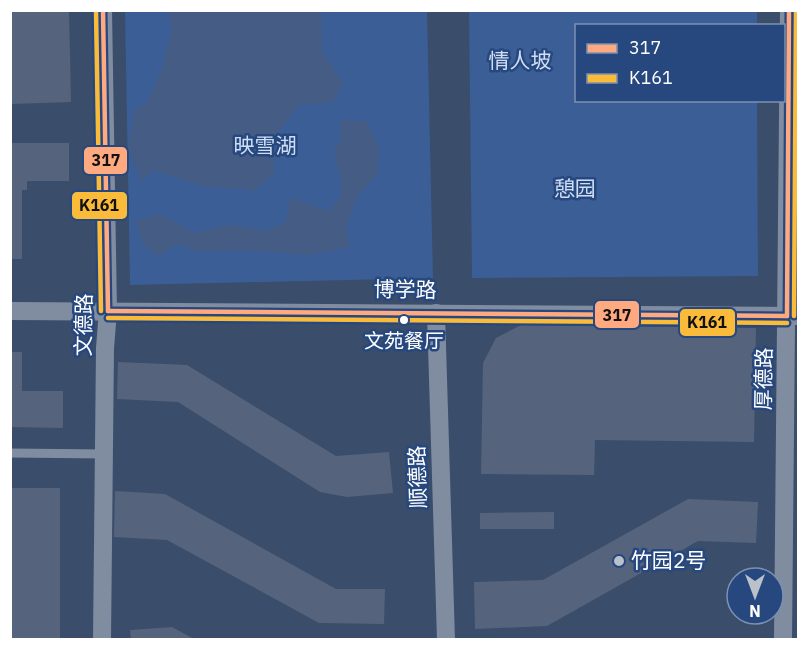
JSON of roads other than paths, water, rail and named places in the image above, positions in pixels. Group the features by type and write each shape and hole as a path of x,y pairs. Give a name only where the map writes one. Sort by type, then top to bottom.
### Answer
{"street":[{"name":"文德路","path":"102,639 108,311 103,10"},
{"name":"厚德路","path":"783,639 793,316 789,10"},
{"name":"博学路","path":"10,311 793,316"},
{"name":"顺德路","path":"436,313 446,639"}],"lane":[{"path":"10,453 105,453"}],"place":[{"name":"文苑餐厅","path":"404,320"},
{"name":"竹园2号","path":"619,561"}],"park label":[{"name":"情人坡","path":"520,61"},
{"name":"映雪湖","path":"265,146"},
{"name":"憩园","path":"575,189"}]}
